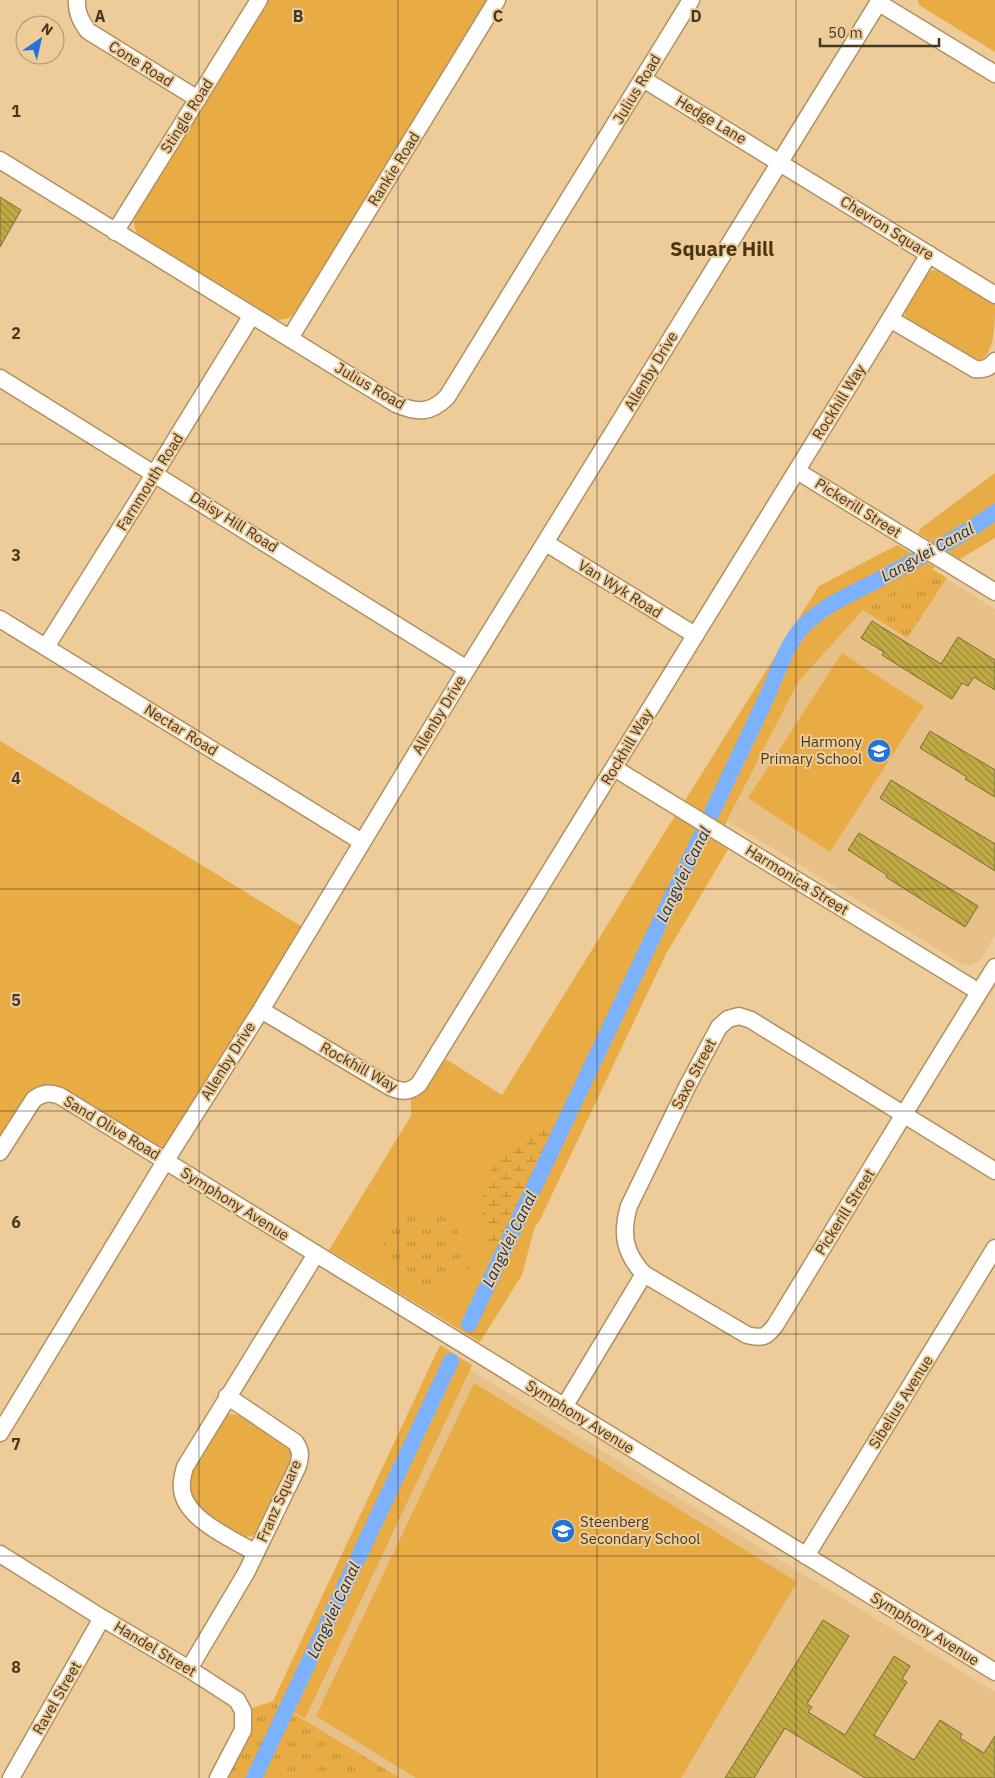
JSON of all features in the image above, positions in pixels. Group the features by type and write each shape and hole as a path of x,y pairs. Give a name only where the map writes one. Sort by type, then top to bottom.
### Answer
{"street":[{"name":"Cone Road","path":"77,0 77,9 88,31 198,99"},
{"name":"Stingle Road","path":"116,232 259,0"},
{"name":"Rankie Road","path":"290,338 497,0"},
{"name":"Julius Road","path":"0,160 396,404 420,411 430,409 447,397 691,0"},
{"path":"880,1 995,74"},
{"name":"Allenby Drive","path":"0,1433 166,1160 261,1010 779,161 880,1"},
{"name":"Hedge Lane","path":"643,79 779,161"},
{"name":"Chevron Square","path":"779,161 995,295"},
{"name":"Rockhill Way","path":"261,1010 390,1087 402,1092 415,1088 422,1080 929,254"},
{"name":"Farnmouth Road","path":"46,647 252,316"},
{"path":"890,319 975,369 982,370 989,367 995,361"},
{"name":"Daisy Hill Road","path":"0,378 468,668"},
{"name":"Pickerill Street","path":"797,471 995,592"},
{"name":"Van Wyk Road","path":"546,543 695,634"},
{"name":"Nectar Road","path":"0,619 362,842"},
{"name":"Harmonica Street","path":"614,768 979,992"},
{"name":"Pickerill Street","path":"644,1274 747,1336 759,1338 770,1334 995,967"},
{"name":"Saxo Street","path":"644,1274 634,1264 628,1251 624,1234 625,1219 629,1206 688,1085 719,1028 728,1018 739,1016 751,1020 995,1171"},
{"name":"Sand Olive Road","path":"0,1152 34,1099 41,1094 51,1093 60,1096 166,1160"},
{"name":"Symphony Avenue","path":"166,1160 995,1672"},
{"name":"Sibelius Avenue","path":"806,1556 995,1248"},
{"name":"Franz Square","path":"256,1553 202,1521 193,1513 182,1491 182,1478 186,1466 227,1396 316,1254"},
{"path":"564,1407 644,1274"},
{"name":"Franz Square","path":"189,1669 238,1588 298,1466 300,1457 300,1449 295,1442 227,1396"},
{"name":"Handel Street","path":"0,1554 237,1700 243,1711 243,1730 218,1778"},
{"name":"Ravel Street","path":"11,1778 102,1618"}],"shaded area":[{"name":"Harmony Primary School","path":"932,569 995,609 995,935 979,962 965,966 728,821 798,682 863,610"},
{"name":"Steenberg Secondary School","path":"470,1370 995,1692 995,1778 400,1778 305,1720"}],"green space":[{"path":"267,0 489,0 297,312 283,320 272,319 143,241 136,231 134,224 137,211"},
{"path":"918,0 995,0 995,52 919,5"},
{"path":"933,270 943,271 995,304 994,332 990,349 986,356 980,360 973,362 912,325 905,317 905,307 926,273"},
{"path":"995,473 995,538 960,559 918,533 921,528"},
{"path":"897,545 935,567 863,610 798,682 724,827 684,802 819,586"},
{"path":"932,569 947,578 907,638 863,610"},
{"path":"842,653 924,706 830,852 748,798"},
{"path":"0,741 309,931 166,1160 41,1094 0,1152"},
{"path":"676,814 730,846 666,954 539,1222 535,1226 522,1275 480,1342 329,1250 411,1116 411,1099 421,1093 446,1059 502,1095"},
{"path":"544,1128 558,1136 499,1261 492,1253 482,1213 483,1193 487,1180 500,1157 509,1147 531,1132"},
{"path":"392,1211 450,1215 473,1266 433,1296 380,1262"},
{"path":"440,1345 472,1365 305,1719 273,1701"},
{"name":"Steenberg Secondary School","path":"474,1383 797,1582 681,1778 416,1778 316,1716"},
{"path":"225,1415 238,1415 289,1446 294,1456 259,1531 248,1537 243,1537 201,1513 187,1488 189,1471"},
{"path":"273,1701 400,1778 222,1778 247,1710"}],"building":[{"path":"0,197 21,210 0,247"},
{"path":"872,621 941,664 958,637 995,660 995,690 974,677 968,686 962,683 952,699 882,655 884,652 861,638"},
{"path":"930,731 995,770 995,797 920,748"},
{"path":"891,780 995,844 995,871 880,798"},
{"path":"859,833 978,906 965,927 886,877 887,875 848,850"},
{"path":"823,1620 849,1636 807,1704 812,1707 808,1712 845,1735 894,1656 910,1666 902,1679 907,1682 874,1735 914,1760 940,1720 962,1734 960,1738 984,1753 995,1736 995,1778 865,1778 785,1728 754,1778 725,1778"}],"waterway":[{"name":"Langvlei Canal","path":"469,1324 793,639 807,623 824,609 950,541 995,512"},
{"name":"Langvlei Canal","path":"254,1778 451,1361"}],"place":[{"name":"Harmony Primary School","path":"879,751"},
{"name":"Steenberg Secondary School","path":"563,1531"}],"district":[{"name":"Square Hill","path":"722,249"}]}
